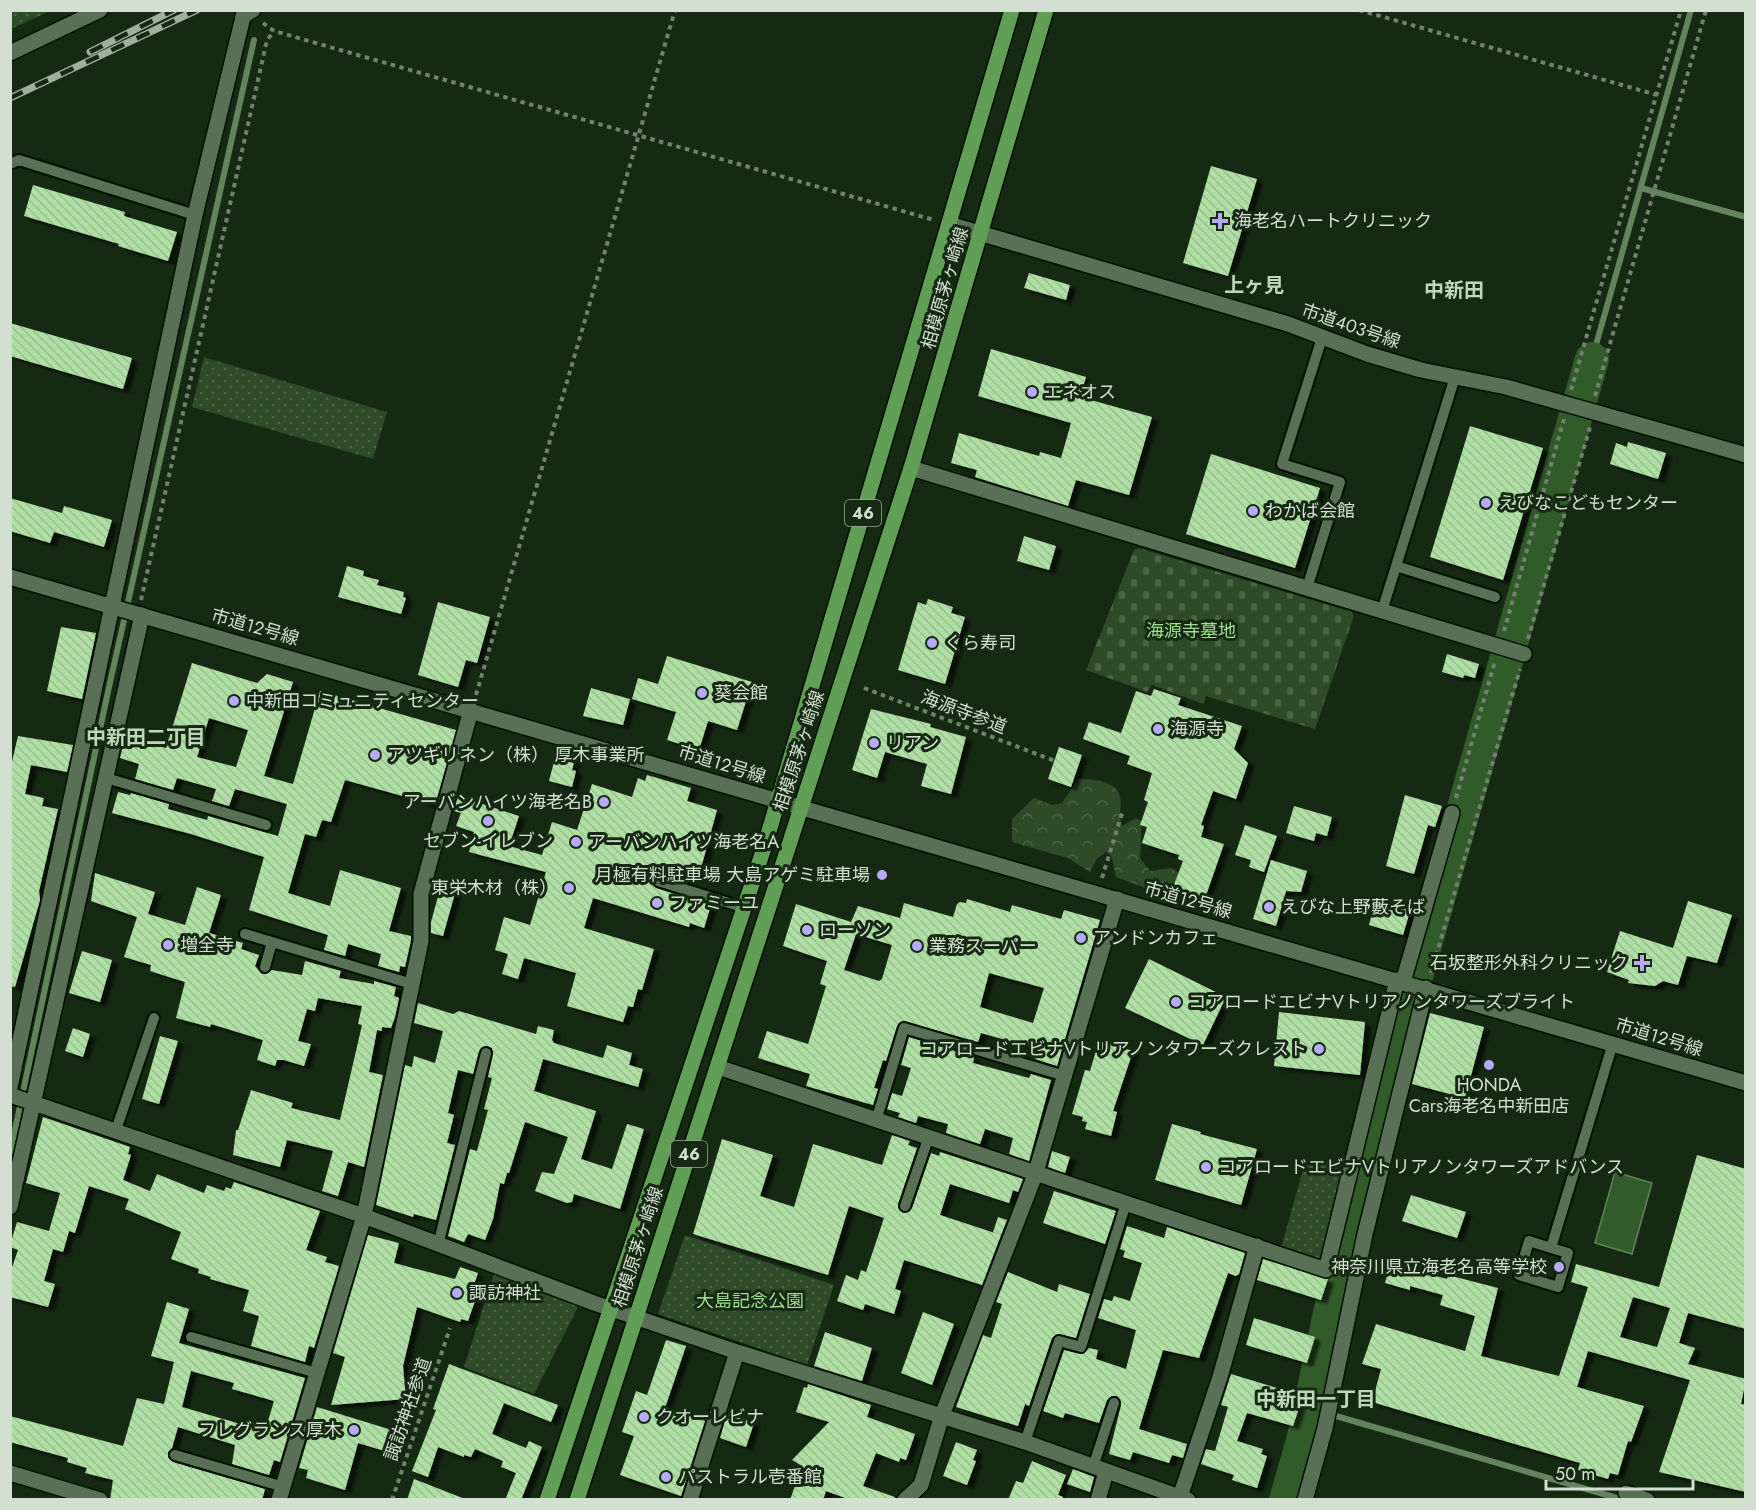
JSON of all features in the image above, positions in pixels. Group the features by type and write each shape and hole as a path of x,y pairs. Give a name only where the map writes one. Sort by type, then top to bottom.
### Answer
{"main road":[{"name":"相模原茅ヶ崎線","path":"547,1500 702,1028 745,908 1012,10"},
{"name":"相模原茅ヶ崎線","path":"577,1500 911,468 1047,10"}],"street":[{"path":"10,53 100,10"},
{"path":"10,1207 19,1096 195,215 243,16 253,10"},
{"name":"市道403号線","path":"949,224 1288,324 1367,354 1568,404 1592,407"},
{"path":"1592,407 1746,455"},
{"path":"911,468 1521,653"},
{"path":"10,577 117,607"},
{"name":"市道12号線","path":"117,607 140,611 777,801 1746,1083"},
{"path":"19,1096 106,778 140,611"},
{"path":"282,1493 364,1216 421,941 421,894 471,710"},
{"path":"718,1067 1035,1175 1326,1270 1402,982 1452,813"},
{"path":"905,1500 921,1485 942,1415 1035,1175 1117,899"},
{"path":"1305,1500 1325,1428 1365,1234 1424,988"},
{"path":"19,1096 364,1216 635,1317 738,1352 1025,1442 1099,1470 1184,1498 1257,1246"},
{"path":"690,1500 738,1352"},
{"path":"1098,1500 1099,1470"},
{"path":"10,1473 97,1499"},
{"path":"1626,1493 1647,1500"}],"lane":[{"path":"10,164 19,160 195,215"},
{"path":"1307,588 1340,482 1282,464 1322,338"},
{"path":"1382,611 1455,377"},
{"path":"1396,566 1495,597"},
{"path":"106,778 266,825"},
{"path":"658,881 745,908"},
{"path":"245,934 412,984"},
{"path":"265,967 272,942"},
{"path":"116,1130 154,1018"},
{"path":"876,1121 904,1028 1065,1076"},
{"path":"1551,1248 1612,1043"},
{"path":"438,1245 486,1053"},
{"path":"905,1206 928,1139"},
{"path":"1025,1442 1059,1341 1082,1347 1126,1203"},
{"path":"1529,1241 1551,1248 1568,1253 1558,1287 1519,1275 1529,1241"},
{"path":"191,1337 317,1373"},
{"path":"1099,1470 1114,1403"},
{"path":"175,1455 282,1493"}],"path":[{"path":"471,710 675,10"},
{"path":"1359,10 1657,95"},
{"path":"1452,813 1681,10"},
{"path":"1424,988 1654,198 1706,10"},
{"path":"268,25 274,31 949,224"},
{"path":"140,611 267,40 274,31"},
{"name":"海源寺参道","path":"864,688 1055,761"},
{"path":"1101,882 1123,810"},
{"name":"諏訪神社参道","path":"392,1500 450,1328"}],"green space":[{"path":"11,10 50,10 50,11 11,29"},
{"path":"204,357 387,412 373,459 192,407"},
{"name":"海源寺墓地","path":"1138,548 1352,612 1354,616 1315,729 1206,696 1203,704 1152,685 1147,692 1086,670 1134,550"},
{"path":"1078,779 1103,782 1118,791 1122,826 1136,818 1142,822 1140,858 1150,871 1171,868 1181,874 1173,892 1159,893 1116,877 1112,857 1106,852 1097,858 1090,872 1068,858 1012,842 1012,819 1034,798 1052,805 1062,803"},
{"path":"1306,1159 1346,1171 1324,1256 1318,1260 1281,1248"},
{"name":"大島記念公園","path":"685,1235 834,1285 807,1365 658,1314"},
{"path":"494,1274 579,1305 534,1394 464,1367"}],"shaded area":[{"path":"1615,1172 1652,1183 1632,1254 1595,1243"}],"building":[{"name":"海老名ハートクリニック","path":"1211,166 1257,179 1228,276 1183,263"},
{"path":"33,185 125,212 124,216 177,232 168,261 24,216"},
{"path":"1029,273 1070,285 1066,300 1024,288"},
{"path":"10,323 132,358 123,389 10,356"},
{"path":"991,349 1086,377 1080,397 1152,417 1129,495 1076,480 1068,506 975,477 977,470 951,463 959,433 1039,456 1040,452 1061,458 1071,423 978,396"},
{"name":"えびなこどもセンター","path":"1470,426 1543,448 1503,580 1430,557"},
{"path":"1628,442 1666,453 1658,479 1610,464 1616,443 1627,447"},
{"name":"わかば会館","path":"1211,454 1320,488 1295,568 1186,534"},
{"path":"10,498 62,513 64,506 112,520 104,547 54,532 50,543 10,531"},
{"path":"1024,536 1056,546 1049,570 1017,561"},
{"path":"347,566 364,571 363,576 379,580 377,585 404,592 403,597 406,598 401,614 338,597"},
{"name":"くら寿司","path":"928,599 953,607 951,613 965,617 945,684 898,670 918,602 926,605"},
{"path":"438,602 490,617 477,663 466,660 458,687 418,675"},
{"path":"61,627 96,633 82,699 47,691"},
{"path":"1447,654 1479,664 1475,678 1464,675 1463,678 1442,672"},
{"name":"葵会館","path":"667,656 752,682 737,730 708,721 699,750 667,740 676,712 632,699 638,678 658,684"},
{"path":"192,663 257,683 267,674 293,682 264,776 293,784 320,691 456,730 435,805 345,780 331,822 322,820 316,837 305,834 288,893 330,906 340,870 401,888 389,931 411,936 405,967 400,966 399,972 378,966 381,954 348,944 345,956 324,950 328,935 249,910 264,857 112,813 118,792 130,795 131,793 169,804 168,809 207,820 208,816 278,836 287,804 235,789 229,806 212,801 216,789 177,778 173,790 135,779 139,764 120,758 125,737 166,748","holes":["209,718 248,730 236,767 197,757"]},
{"path":"591,688 630,699 623,725 583,716"},
{"path":"1154,689 1181,698 1178,705 1242,726 1234,749 1248,763 1236,799 1213,791 1201,825 1204,826 1201,837 1224,844 1204,901 1172,890 1183,861 1178,859 1179,855 1142,843 1147,827 1140,825 1148,802 1144,800 1152,773 1127,764 1130,756 1083,739 1089,722 1121,733 1136,691 1151,696"},
{"path":"871,709 931,724 930,727 966,737 951,794 921,786 927,764 885,752 877,778 852,770"},
{"path":"18,736 73,745 67,772 31,765 25,794 44,798 42,806 58,809 39,891 40,900 15,987 10,986 10,770"},
{"path":"1059,747 1082,755 1071,787 1048,779"},
{"path":"557,750 576,755 572,770 576,771 572,787 549,781"},
{"path":"647,775 691,788 687,801 717,810 701,868 691,865 687,882 660,874 653,875 651,879 656,888 711,905 704,928 690,923 689,927 593,898 584,928 654,949 642,990 638,989 633,1007 628,1006 623,1022 567,1006 576,973 524,958 518,979 502,974 508,954 495,950 504,917 530,925 546,872 469,852 474,832 456,826 461,813 454,811 458,796 519,816 509,846 542,855 552,822 577,830 592,784 632,797 638,778 645,781"},
{"path":"1405,795 1442,806 1435,827 1428,825 1414,874 1386,866"},
{"path":"1294,806 1332,817 1327,836 1316,833 1314,841 1286,833"},
{"path":"1245,825 1277,836 1264,872 1249,867 1251,860 1235,855"},
{"path":"1271,860 1307,871 1301,892 1286,891 1276,926 1253,919"},
{"path":"95,873 155,892 148,914 185,925 197,887 221,895 209,933 243,943 241,949 259,955 255,966 262,974 272,970 302,975 305,961 341,971 339,978 374,984 374,981 396,987 394,996 399,998 395,1017 391,1028 382,1027 382,1031 377,1030 369,1072 383,1075 364,1167 348,1162 338,1196 322,1191 333,1151 287,1140 280,1167 233,1155 236,1130 238,1130 251,1090 293,1103 291,1108 340,1120 362,1025 358,1024 362,1006 318,998 315,1011 307,1009 298,1041 311,1044 304,1066 277,1060 275,1066 257,1060 263,1040 211,1024 210,1027 176,1018 185,982 150,971 151,965 124,957 137,917 91,901"},
{"path":"442,882 457,886 443,936 431,933 431,922"},
{"path":"1376,898 1411,908 1403,935 1369,925"},
{"path":"967,899 1010,912 1012,905 1061,919 1064,910 1100,920 1057,1066 1035,1059 1038,1049 981,1033 978,1042 903,1021 897,1026 886,1061 883,1060 874,1088 878,1089 873,1105 806,1086 810,1074 758,1058 767,1031 808,1044 826,986 820,984 827,961 783,946 796,904 851,922 858,906 900,918 904,903 953,917 957,904 966,903","holes":["856,934 892,945 882,979 879,981 844,970","989,973 1044,988 1033,1023 980,1007"]},
{"path":"1688,901 1732,915 1717,963 1687,956 1678,985 1663,981 1655,986 1628,983 1629,980 1607,972 1620,931 1673,948"},
{"path":"82,951 112,960 100,1002 69,993"},
{"name":"コアロードエビナVトリアノンタワーズブライト","path":"1149,959 1226,997 1203,1045 1125,1008"},
{"path":"418,1003 453,1014 459,1011 536,1034 538,1026 554,1030 552,1040 554,1043 603,1058 607,1045 632,1053 629,1065 643,1069 638,1087 543,1059 534,1091 596,1111 581,1159 612,1169 627,1124 644,1129 620,1209 574,1194 572,1202 567,1203 535,1191 542,1172 554,1174 568,1137 525,1122 509,1173 507,1173 504,1184 500,1183 493,1219 485,1240 468,1234 464,1242 448,1236 470,1149 477,1151 488,1110 484,1109 492,1078 488,1077 493,1054 492,1048 487,1046 479,1051 473,1074 458,1070 448,1113 454,1115 447,1143 455,1145 436,1220 414,1214 413,1217 376,1205 405,1065 412,1067 414,1056 435,1063 443,1031 414,1023"},
{"name":"コアロードエビナVトリアノンタワーズクレスト","path":"1279,1012 1365,1022 1360,1075 1274,1066"},
{"path":"1430,1013 1484,1027 1465,1098 1412,1084"},
{"path":"73,1028 90,1034 83,1057 65,1051"},
{"path":"160,1036 178,1041 159,1104 142,1099"},
{"path":"909,1037 974,1057 973,1063 1029,1078 1031,1074 1051,1080 1029,1161 1009,1154 1013,1138 985,1129 980,1144 946,1133 948,1124 918,1116 916,1123 898,1117 900,1113 887,1109 892,1093 902,1096 911,1068 901,1065"},
{"path":"1099,1041 1133,1051 1113,1111 1117,1112 1111,1136 1085,1129 1087,1122 1082,1121 1083,1117 1072,1114 1085,1070 1090,1071"},
{"path":"43,1117 130,1147 128,1154 131,1155 123,1180 150,1191 157,1174 204,1193 207,1185 224,1191 226,1187 231,1189 234,1182 320,1211 306,1250 327,1257 325,1262 339,1266 314,1348 309,1346 305,1362 251,1346 259,1316 243,1311 249,1290 210,1279 211,1277 198,1273 199,1269 171,1259 181,1232 125,1209 129,1199 89,1186 75,1233 69,1231 63,1252 53,1249 44,1281 55,1284 48,1307 10,1297 10,1273 18,1250 10,1245 17,1222 49,1231 60,1193 26,1183"},
{"name":"コアロードエビナVトリアノンタワーズアドバンス","path":"1172,1124 1257,1149 1241,1205 1155,1180"},
{"path":"892,1135 910,1141 908,1145 917,1148 898,1204 899,1210 903,1213 912,1208 931,1153 939,1156 940,1152 1023,1179 1018,1192 1013,1190 1009,1203 950,1184 940,1215 1001,1235 982,1285 904,1260 895,1289 901,1291 894,1314 865,1304 863,1310 837,1301 846,1275 858,1280 861,1270 866,1272 884,1218 849,1206 828,1275 693,1234 722,1139 773,1155 760,1196 794,1207 813,1144 882,1165"},
{"path":"1052,1151 1070,1157 1065,1173 1048,1167"},
{"path":"1697,1155 1746,1169 1746,1329 1688,1313 1679,1343 1695,1348 1688,1364 1746,1379 1741,1404 1746,1405 1746,1492 1659,1472 1690,1380 1588,1351 1577,1387 1644,1406 1631,1442 1628,1441 1618,1475 1610,1473 1608,1479 1578,1470 1580,1463 1372,1402 1381,1369 1362,1364 1376,1324 1465,1351 1475,1316 1440,1305 1443,1295 1410,1286 1410,1290 1385,1283 1390,1264 1447,1279 1448,1275 1498,1288 1481,1356 1559,1376 1588,1287 1571,1282 1576,1264 1659,1287","holes":["1633,1297 1670,1308 1657,1347 1620,1337"]},
{"path":"1054,1191 1116,1211 1105,1244 1043,1223"},
{"path":"1411,1195 1466,1212 1457,1238 1402,1221"},
{"path":"998,1217 1007,1220 1001,1235 993,1232"},
{"path":"1127,1226 1164,1238 1167,1227 1245,1253 1239,1274 1236,1276 1228,1273 1199,1358 1163,1350 1139,1429 1187,1444 1183,1458 1172,1455 1169,1463 1133,1452 1130,1460 1109,1454 1121,1405 1117,1396 1112,1396 1107,1400 1099,1423 1065,1413 1063,1418 1043,1411 1064,1350 1082,1354 1089,1348 1098,1350 1096,1359 1126,1369 1136,1330 1098,1318 1104,1299 1112,1301 1114,1296 1130,1301 1142,1263 1123,1257 1125,1251 1120,1249"},
{"path":"368,1235 399,1243 394,1263 455,1279 460,1267 478,1273 470,1296 476,1298 468,1321 461,1319 460,1322 417,1307 403,1366 406,1399 331,1405 345,1357 333,1353"},
{"path":"1263,1259 1328,1279 1321,1300 1257,1280"},
{"path":"1008,1272 1057,1292 1059,1284 1090,1294 1076,1338 1058,1334 1052,1338 1029,1406 1025,1404 1018,1426 956,1407 983,1335 991,1338 1002,1304 996,1302"},
{"path":"167,1302 189,1309 179,1343 305,1378 280,1462 274,1460 269,1475 232,1464 235,1445 178,1427 172,1448 168,1452 168,1457 173,1462 265,1489 262,1500 110,1500 113,1480 85,1473 87,1468 67,1462 68,1458 10,1442 10,1416 123,1446 137,1398 164,1404 174,1362 151,1356","holes":["191,1371 234,1383 232,1389 274,1401 265,1431 182,1407"]},
{"path":"923,1312 954,1324 932,1385 901,1373"},
{"path":"1254,1318 1315,1337 1307,1363 1246,1345"},
{"path":"825,1332 872,1348 862,1381 814,1366"},
{"path":"666,1340 686,1346 665,1408 705,1421 681,1496 620,1475 634,1436 622,1432 636,1391 647,1395"},
{"path":"449,1364 558,1405 551,1422 504,1403 492,1434 526,1448 529,1441 542,1447 521,1500 505,1500 516,1473 501,1467 503,1461 475,1449 471,1457 464,1455 464,1457 438,1447 428,1477 412,1471 436,1410 433,1409"},
{"path":"1231,1374 1303,1396 1293,1426 1247,1413 1237,1441 1263,1449 1261,1454 1267,1456 1257,1488 1232,1480 1234,1475 1201,1464 1206,1449 1215,1451 1228,1407 1221,1405"},
{"path":"808,1384 871,1405 867,1417 915,1434 906,1460 900,1458 899,1462 876,1453 863,1486 895,1497 894,1500 851,1500 826,1491 823,1500 790,1500 802,1466 792,1460 829,1422 796,1412 804,1387 807,1388"},
{"path":"317,1407 395,1431 388,1452 358,1443 345,1490 306,1478 308,1470 299,1468"},
{"path":"727,1414 754,1423 746,1447 720,1438"},
{"path":"956,1442 977,1450 973,1460 976,1461 967,1485 943,1476"},
{"path":"1032,1461 1066,1475 1058,1495 1063,1497 1062,1500 1008,1500 1016,1481 1023,1483"},
{"path":"1073,1469 1094,1477 1090,1492 1067,1484"},
{"path":"414,1479 465,1499 407,1500"}],"waterway":[{"path":"1592,359 1691,10"},
{"path":"10,1153 109,687 254,40"},
{"path":"1641,188 1746,217"},
{"path":"1286,1500 1303,1441 1330,1313 1397,1043 1592,359"},
{"path":"1336,1416 1617,1498"}],"railway":[{"path":"90,52 174,10"},
{"path":"10,98 197,10"}],"place":[{"name":"海老名ハートクリニック","path":"1220,221"},
{"name":"エネオス","path":"1032,392"},
{"name":"えびなこどもセンター","path":"1486,503"},
{"name":"わかば会館","path":"1253,511"},
{"name":"くら寿司","path":"932,643"},
{"name":"葵会館","path":"702,693"},
{"name":"中新田コミュニティセンター","path":"234,701"},
{"name":"海源寺","path":"1158,729"},
{"name":"リアン","path":"874,743"},
{"name":"アツギリネン（株） 厚木事業所","path":"375,755"},
{"name":"アーバンハイツ海老名B","path":"604,802"},
{"name":"セブン-イレブン","path":"488,821"},
{"name":"アーバンハイツ海老名A","path":"576,842"},
{"name":"月極有料駐車場 大島アゲミ駐車場","path":"882,875"},
{"name":"東栄木材（株）","path":"569,888"},
{"name":"ファミーユ","path":"657,903"},
{"name":"えびな上野藪そば","path":"1269,907"},
{"name":"ローソン","path":"807,930"},
{"name":"アンドンカフェ","path":"1081,938"},
{"name":"増全寺","path":"168,945"},
{"name":"業務スーパー","path":"917,946"},
{"name":"石坂整形外科クリニック","path":"1642,963"},
{"name":"コアロードエビナVトリアノンタワーズブライト","path":"1176,1002"},
{"name":"コアロードエビナVトリアノンタワーズクレスト","path":"1319,1049"},
{"name":"HONDA Cars海老名中新田店","path":"1489,1065"},
{"name":"コアロードエビナVトリアノンタワーズアドバンス","path":"1206,1167"},
{"name":"神奈川県立海老名高等学校","path":"1559,1267"},
{"name":"諏訪神社","path":"457,1293"},
{"name":"クオーレビナ","path":"644,1417"},
{"name":"フレグランス厚木","path":"354,1430"},
{"name":"パストラル壱番館","path":"666,1477"}],"district":[{"name":"上ヶ見","path":"1254,285"},
{"name":"中新田","path":"1454,290"},
{"name":"中新田二丁目","path":"146,737"},
{"name":"中新田一丁目","path":"1316,1399"}]}
